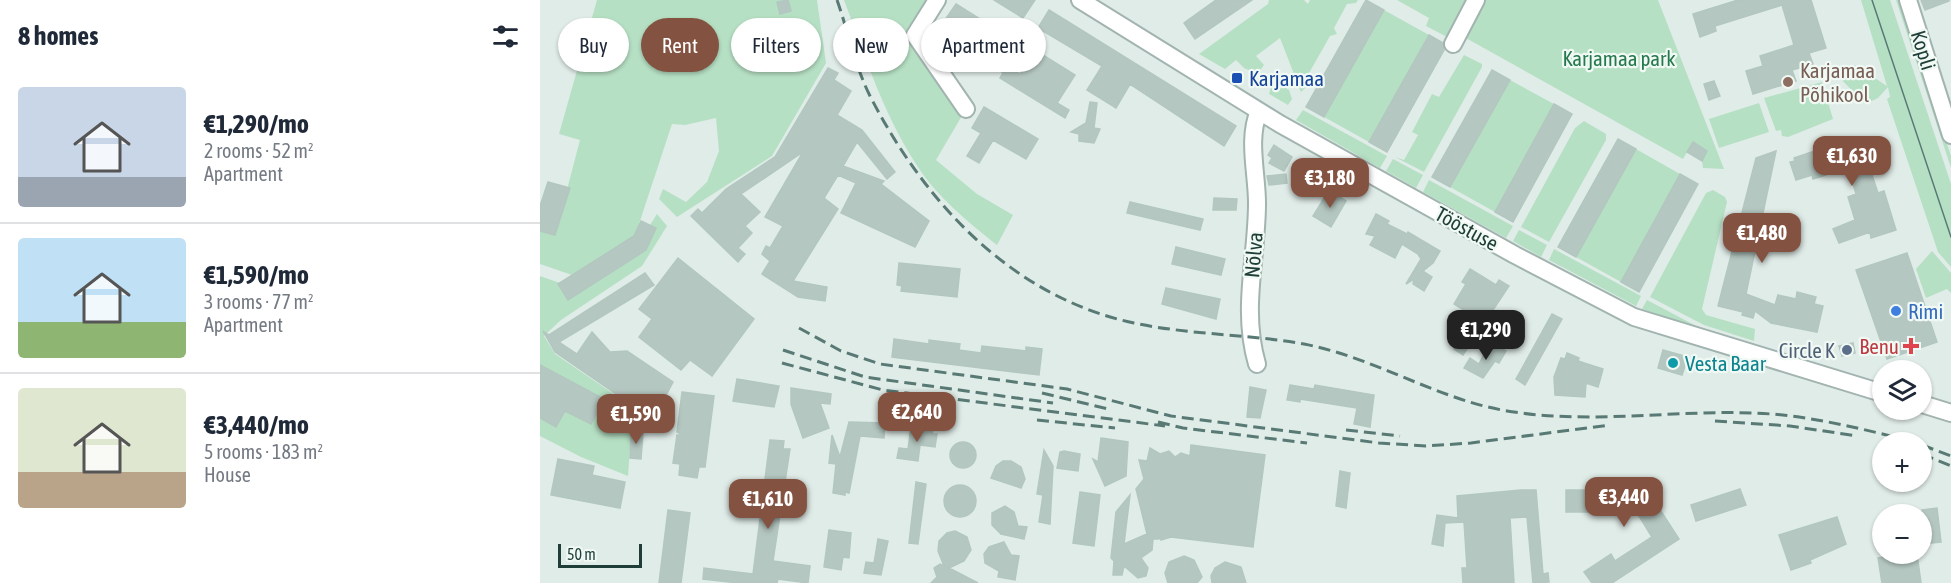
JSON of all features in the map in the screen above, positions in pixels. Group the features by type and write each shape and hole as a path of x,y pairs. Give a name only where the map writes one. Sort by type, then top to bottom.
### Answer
{"street":[{"path":"937,0 915,35 966,110"},
{"name":"Tööstuse","path":"1080,0 1259,111 1515,255 1634,317 1872,390"},
{"path":"1453,44 1476,0"},
{"name":"Kopli","path":"1908,0 1951,135"},
{"name":"Nõlva","path":"1257,364 1249,338 1250,283 1257,204 1253,124 1259,111"},
{"path":"1932,407 1951,413"}],"green space":[{"path":"597,0 783,0 780,14 791,11 788,0 817,0 820,18 731,18 731,72 821,72 772,156 677,217 659,199 663,189 686,202 707,182 719,151 716,118 685,125 672,124 635,236 572,275 540,264 540,231 555,235 580,140 559,134 577,72 629,72 629,18 592,18"},
{"path":"844,0 929,0 911,32 921,48 921,72 936,72 963,114 936,160 977,194 1013,215 997,245 964,218 924,176 904,145 871,72 909,72 909,18 851,18"},
{"path":"1269,0 1304,0 1308,4 1310,0 1358,0 1356,3 1347,4 1334,28 1337,34 1330,36 1304,82 1307,86 1301,92 1280,38 1256,56 1264,65 1257,74 1244,68 1236,60 1225,69 1199,54 1268,4"},
{"name":"Karjamaa park","path":"1397,0 1658,0 1724,169 1703,168 1702,161 1707,151 1693,142 1683,159 1464,37 1449,38 1426,26 1429,18"},
{"path":"1861,0 1890,0 1951,184 1951,267 1938,252 1887,99 1890,97 1888,87 1878,98 1865,104 1841,79 1855,65 1887,86"},
{"path":"1896,0 1900,0 1951,156 1951,168"},
{"path":"1384,10 1429,35 1369,142 1324,117"},
{"path":"821,28 826,63 821,72"},
{"path":"1464,55 1482,64 1482,67 1424,172 1395,157 1404,160 1418,135 1412,132 1432,94 1439,97"},
{"path":"1510,80 1554,104 1495,212 1450,187"},
{"path":"1822,82 1833,119 1788,137 1782,136 1781,130 1776,131 1764,98"},
{"path":"1283,86 1289,90 1292,99 1288,105 1269,94 1271,87 1279,90"},
{"path":"1759,103 1769,132 1719,148 1709,119"},
{"path":"1303,110 1387,156 1380,168 1296,120"},
{"path":"1584,121 1606,134 1606,140 1549,242 1521,227 1575,128"},
{"path":"1636,149 1680,174 1621,282 1576,257"},
{"path":"1393,159 1423,175 1416,188 1386,171"},
{"path":"1429,180 1513,226 1506,238 1423,192"},
{"path":"1713,190 1725,197 1727,202 1702,309 1706,315 1755,329 1754,341 1704,325 1650,297 1706,193"},
{"path":"657,214 667,226 642,266 561,320 544,336 555,354 630,405 626,411 632,418 628,476 581,457 540,436 540,276 560,283 558,285 568,299 646,250 656,228 650,225"},
{"path":"1519,230 1547,245 1541,257 1513,241"},
{"path":"1554,249 1641,296 1636,306 1549,260"},
{"path":"1932,251 1951,273 1951,293 1947,289 1926,298 1916,269"},
{"path":"1647,300 1702,329 1642,309"}],"building":[{"path":"788,0 791,11 780,14 777,2"},
{"path":"994,0 1035,0 1023,18"},
{"path":"1216,0 1252,0 1195,39 1184,23"},
{"path":"1366,0 1384,10 1324,117 1306,107"},
{"path":"1738,0 1811,0 1826,48 1809,53 1813,64 1792,70 1796,81 1753,94 1746,71 1763,66 1760,56 1794,45 1782,5 1715,26 1716,31 1700,37 1693,14"},
{"path":"1921,0 1949,0 1949,1 1925,10"},
{"path":"956,4 978,18 946,18"},
{"path":"1049,10 1236,126 1224,146 1130,84 1116,108 1087,90 1102,66 1046,33 1046,18 1044,18"},
{"path":"1429,35 1443,43 1444,50 1387,152 1369,142"},
{"path":"1046,57 1075,75 1057,103 1069,110 1065,118 1000,78 1003,73 1046,72"},
{"path":"828,68 838,73 834,80 851,91 837,115 862,130 895,172 887,179 857,142 843,166 884,181 881,184 929,221 915,247 841,213 856,183 838,175 824,198 838,209 793,281 827,287 825,301 798,297 762,274 770,261 762,254 766,246 770,248 783,226 765,217 803,152 741,194 760,212 745,226 752,233 738,248 745,254 738,262 691,216 698,209 702,213 726,189 775,157"},
{"path":"1492,70 1510,80 1450,187 1432,177"},
{"path":"1714,81 1720,96 1709,100 1704,84"},
{"path":"1090,102 1097,103 1094,128 1100,129 1094,143 1079,141 1079,134 1071,132 1086,123"},
{"path":"1554,104 1572,114 1513,222 1495,212"},
{"path":"984,107 1038,139 1026,159 993,140 979,163 967,156 981,133 972,128"},
{"path":"1853,138 1854,141 1862,138 1865,148 1869,147 1876,167 1873,168 1875,174 1872,175 1878,193 1884,191 1896,230 1871,238 1870,232 1839,243 1833,229 1855,220 1848,197 1856,194 1848,166 1844,165 1825,171 1826,175 1813,179 1812,175 1796,180 1790,162 1795,161 1794,158"},
{"path":"1618,139 1636,149 1576,257 1558,247"},
{"path":"1693,142 1707,151 1702,161 1687,152"},
{"path":"1274,145 1292,157 1284,171 1269,163 1272,158 1268,155"},
{"path":"1776,151 1746,294 1775,305 1778,295 1796,299 1797,292 1816,297 1814,304 1823,306 1817,332 1771,323 1755,311 1753,318 1742,315 1743,312 1718,306 1756,158"},
{"path":"1286,174 1287,183 1269,185 1267,176"},
{"path":"1680,174 1698,184 1639,292 1621,282"},
{"path":"548,182 570,188 555,235 540,231 540,206"},
{"path":"1329,190 1346,201 1331,227 1313,216"},
{"path":"1214,198 1237,199 1236,210 1213,210"},
{"path":"1130,202 1203,219 1200,230 1127,213"},
{"path":"1376,214 1389,221 1387,224 1407,234 1408,232 1440,251 1433,263 1423,271 1432,277 1424,291 1413,284 1414,279 1406,284 1421,259 1418,254 1402,244 1395,258 1370,245 1375,236 1366,234"},
{"path":"641,221 656,228 646,250 568,300 558,284 634,236"},
{"path":"1176,247 1225,259 1221,275 1172,264"},
{"path":"1907,253 1937,342 1887,359 1856,270"},
{"path":"678,258 754,319 712,376 690,360 681,370 639,337 652,319 639,309"},
{"path":"899,263 960,269 957,297 901,291 902,286 897,285"},
{"path":"1470,269 1496,285 1499,280 1509,286 1463,355 1454,349 1475,317 1454,304 1466,284 1462,282"},
{"path":"645,273 654,285 559,342 577,354 592,332 610,352 627,351 673,382 663,401 660,399 647,415 641,412 636,417 628,412 632,405 555,352 543,331 549,335"},
{"path":"1166,288 1220,299 1216,319 1162,304"},
{"path":"1552,314 1562,319 1525,385 1516,379"},
{"path":"894,339 929,344 929,340 960,344 959,350 981,353 982,346 1026,351 1026,347 1042,349 1039,375 892,357"},
{"name":"Circle K","path":"1853,343 1855,353 1842,356 1839,346"},
{"path":"1493,344 1506,351 1499,363 1495,361 1483,378 1464,368 1470,358 1479,364 1487,348 1490,350"},
{"name":"Vesta Baar","path":"1663,350 1688,357 1682,375 1658,368"},
{"path":"1567,353 1579,358 1578,361 1603,369 1598,387 1586,383 1585,397 1555,395 1554,377 1561,358 1565,359"},
{"path":"540,365 604,399 591,424 565,411 556,427 540,418"},
{"path":"737,379 779,386 774,407 733,401"},
{"path":"1290,385 1314,389 1315,385 1374,395 1370,427 1354,424 1357,408 1300,399 1300,402 1287,400"},
{"path":"1250,387 1266,390 1260,418 1247,417"},
{"path":"791,388 831,394 830,404 820,403 829,428 803,438 791,404"},
{"path":"682,392 714,396 705,467 699,467 697,478 679,475 680,464 673,463 677,435 683,435 677,432"},
{"path":"849,422 885,423 884,438 860,436 849,493 845,492 845,495 833,493 836,464 829,463 832,435 840,457"},
{"path":"911,427 933,430 932,434 937,434 935,447 920,445 918,461 897,458 899,448 908,449"},
{"path":"631,432 643,432 641,459 630,458"},
{"path":"1101,438 1128,442 1126,476 1105,486 1093,459 1098,462"},
{"path":"770,440 784,441 783,449 790,449 773,561 810,566 808,583 778,579 777,583 738,583 703,579 704,568 753,574"},
{"path":"963,442 972,446 976,455 972,464 963,468 954,464 950,455 954,446"},
{"path":"1191,445 1265,455 1253,547 1171,537 1161,540 1160,536 1159,539 1153,539 1152,550 1141,558 1148,568 1146,576 1138,578 1124,566 1122,575 1113,575 1114,561 1111,558 1116,512 1130,495 1124,544 1147,534 1136,489 1144,479 1139,460 1147,461 1150,448 1160,454 1169,451 1175,457 1181,453 1190,456"},
{"path":"1044,450 1053,466 1050,524 1039,522 1043,495 1037,494"},
{"path":"1060,452 1080,454 1078,471 1057,468"},
{"path":"558,459 594,466 592,475 625,482 620,508 551,495"},
{"path":"1003,461 1011,461 1021,467 1025,479 1021,488 991,478 996,466"},
{"path":"1340,471 1350,473 1346,508 1336,506"},
{"path":"916,482 926,484 918,544 909,543"},
{"path":"960,485 972,489 976,501 972,513 960,517 948,513 944,501 948,489"},
{"path":"1740,489 1746,505 1696,521 1691,505"},
{"path":"1536,490 1543,574 1548,573 1549,582 1533,583 1527,517 1510,518 1514,583 1463,583 1462,568 1467,568 1464,522 1445,523 1443,546 1432,544 1437,515 1458,518 1457,496"},
{"path":"1566,490 1646,490 1646,495 1657,493 1659,508 1679,539 1612,583 1592,583 1584,572 1611,554 1615,561 1652,537 1639,516 1646,512 1566,512"},
{"path":"1080,492 1100,495 1094,546 1073,543"},
{"path":"1005,506 1014,512 1018,526 1027,527 1024,539 1001,534 992,525 992,513"},
{"path":"1937,508 1941,542 1932,543 1932,509"},
{"path":"668,510 690,513 681,583 659,583"},
{"path":"1837,517 1846,544 1810,560 1811,563 1791,570 1779,535"},
{"path":"829,530 851,533 849,558 843,557 841,570 824,567"},
{"path":"955,531 967,537 971,550 964,561 949,568 978,583 931,583 937,577 934,568 940,564 944,566 938,551 939,541 947,533"},
{"path":"878,539 888,541 881,575 864,573 866,562 874,563"},
{"path":"1004,542 1011,555 1019,556 1015,580 998,577 999,571 985,563 984,554 989,547"},
{"path":"1184,556 1194,560 1202,577 1197,583 1168,583 1165,573 1169,562"},
{"path":"1225,562 1241,567 1246,583 1212,583 1211,576 1215,568"},
{"path":"1879,564 1918,564 1921,583 1882,583"}],"tram line":[{"path":"1872,0 1951,237"}],"railway":[{"path":"837,0 856,61 870,96 917,173 977,240 1011,268 1049,292 1090,310 1155,327 1304,344 1357,359 1461,399 1514,412 1574,417 1775,414 1835,423 1873,432"},
{"path":"799,328 841,351 880,364 1067,389 1171,416 1379,443 1426,446 1471,443 1610,425"},
{"path":"783,350 865,377 1053,403"},
{"path":"782,363 883,390 1165,426"},
{"path":"1042,393 1112,410"},
{"path":"1037,420 1115,428"},
{"path":"1715,421 1790,426 1858,436"},
{"path":"1158,422 1183,428 1307,443"},
{"path":"1346,430 1400,436"},
{"path":"1932,449 1951,456"},
{"path":"1932,458 1951,466"}],"place":[{"name":"Karjamaa","path":"1237,78"},
{"name":"Karjamaa Põhikool","path":"1788,82"},
{"name":"Rimi","path":"1896,311"},
{"name":"Benu","path":"1911,346"},
{"name":"Circle K","path":"1847,350"},
{"name":"Vesta Baar","path":"1673,363"}]}
